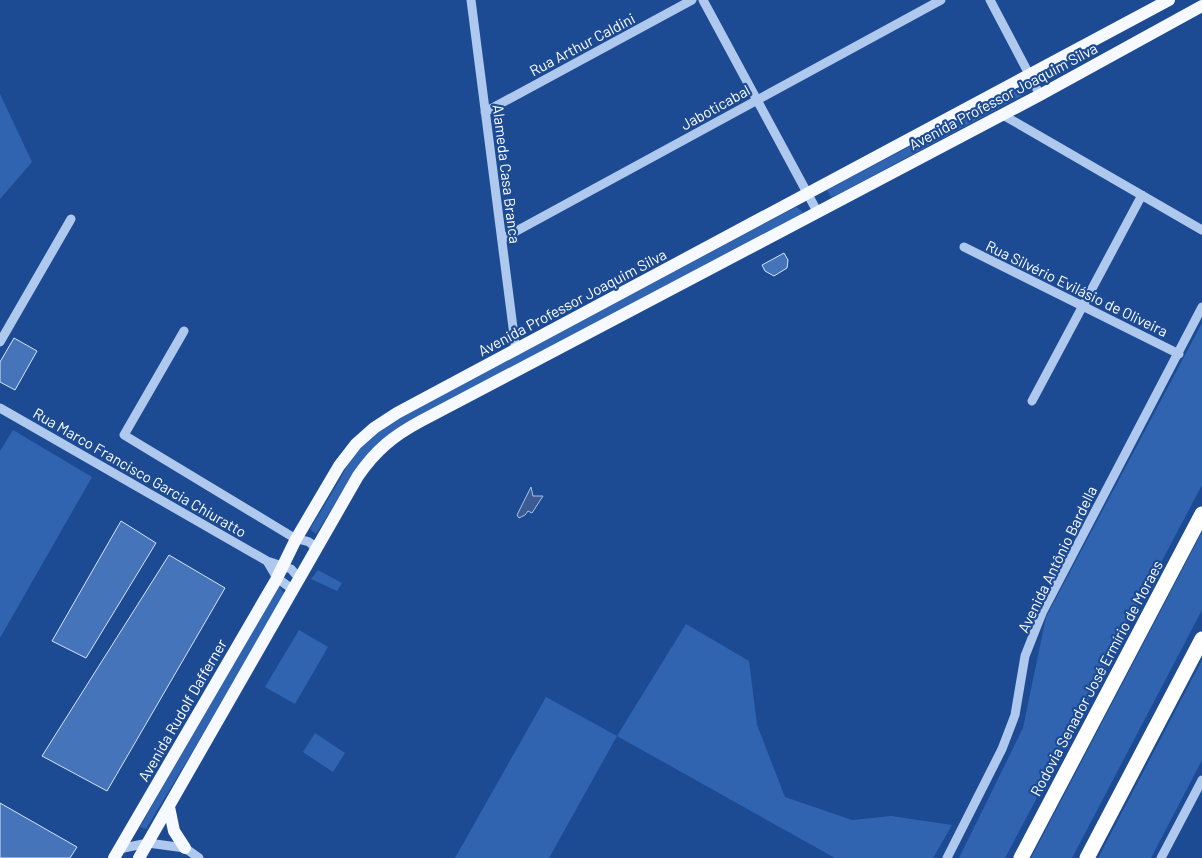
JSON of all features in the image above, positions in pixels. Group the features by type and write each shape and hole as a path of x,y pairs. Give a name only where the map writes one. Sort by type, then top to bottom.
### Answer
{"highway":[{"name":"Rodovia Senador José Ermírio de Moraes","path":"1021,858 1202,514"},
{"path":"1087,858 1202,639"}],"main road":[{"name":"Avenida Professor Joaquim Silva","path":"356,444 374,428 397,413 1169,0"},
{"name":"Avenida Professor Joaquim Silva","path":"315,550 369,461 386,443 406,429 1003,115 1202,6"},
{"name":"Avenida Rudolf Dafferner","path":"117,853 284,566 296,540 339,466 356,444"},
{"path":"140,858 315,550"},
{"path":"169,807 174,831 186,848"}],"street":[{"name":"Alameda Casa Branca","path":"471,0 516,351"},
{"name":"Rua Arthur Caldini","path":"485,112 692,0"},
{"path":"703,0 818,213"},
{"name":"Jaboticabal","path":"502,240 941,0"},
{"path":"990,0 1040,95"},
{"path":"1003,115 1202,230"},
{"path":"1032,401 1142,195"},
{"path":"0,342 71,219"},
{"name":"Rua Silvério Evilásio de Oliveira","path":"964,247 1179,354"},
{"name":"Avenida Antônio Bardella","path":"947,858 998,759 1005,741 1015,715 1025,656 1042,613 1202,308"},
{"path":"184,330 124,435 296,540 310,542 315,550"},
{"name":"Rua Marco Francisco Garcia Chiuratto","path":"0,408 266,561 284,566"},
{"name":"Rua Marco Francisco Garcia Chiuratto","path":"266,561 277,578"},
{"path":"284,566 290,569 296,584"},
{"path":"277,578 296,584"},
{"path":"1162,858 1202,780"},
{"path":"117,853 148,844 186,848 199,858"}],"shaded area":[{"path":"1019,89 1023,95 835,196 831,197 827,190"},
{"path":"0,94 32,162 0,199"},
{"path":"796,207 803,212 799,217 403,424 380,441 360,464 316,534 310,529 351,458 370,438 392,422"},
{"path":"1202,323 1202,485 1005,858 959,858 1023,728 1046,617"},
{"path":"13,430 92,477 0,638 0,451"},
{"path":"531,487 533,496 543,496 532,513 528,511 519,518 517,515"},
{"path":"1202,532 1202,610 1072,858 1031,858"},
{"path":"318,570 342,583 337,591 311,579"},
{"path":"278,584 284,594 146,829 140,827"},
{"path":"686,624 749,661 757,725 785,797 852,820 891,816 952,825 933,858 835,858 617,736"},
{"path":"299,630 328,647 295,704 265,687"},
{"path":"1202,660 1202,760 1151,858 1098,858"},
{"path":"546,697 617,736 549,858 455,858"},
{"path":"315,733 345,753 333,772 303,752"}],"building":[{"path":"784,253 788,260 787,268 774,276 765,271 762,265"},
{"path":"14,338 37,351 15,390 0,382 0,362"},
{"path":"121,521 156,543 86,658 52,641"},
{"path":"169,555 225,588 107,791 42,756"},
{"path":"0,803 77,847 70,858 0,858"}]}
